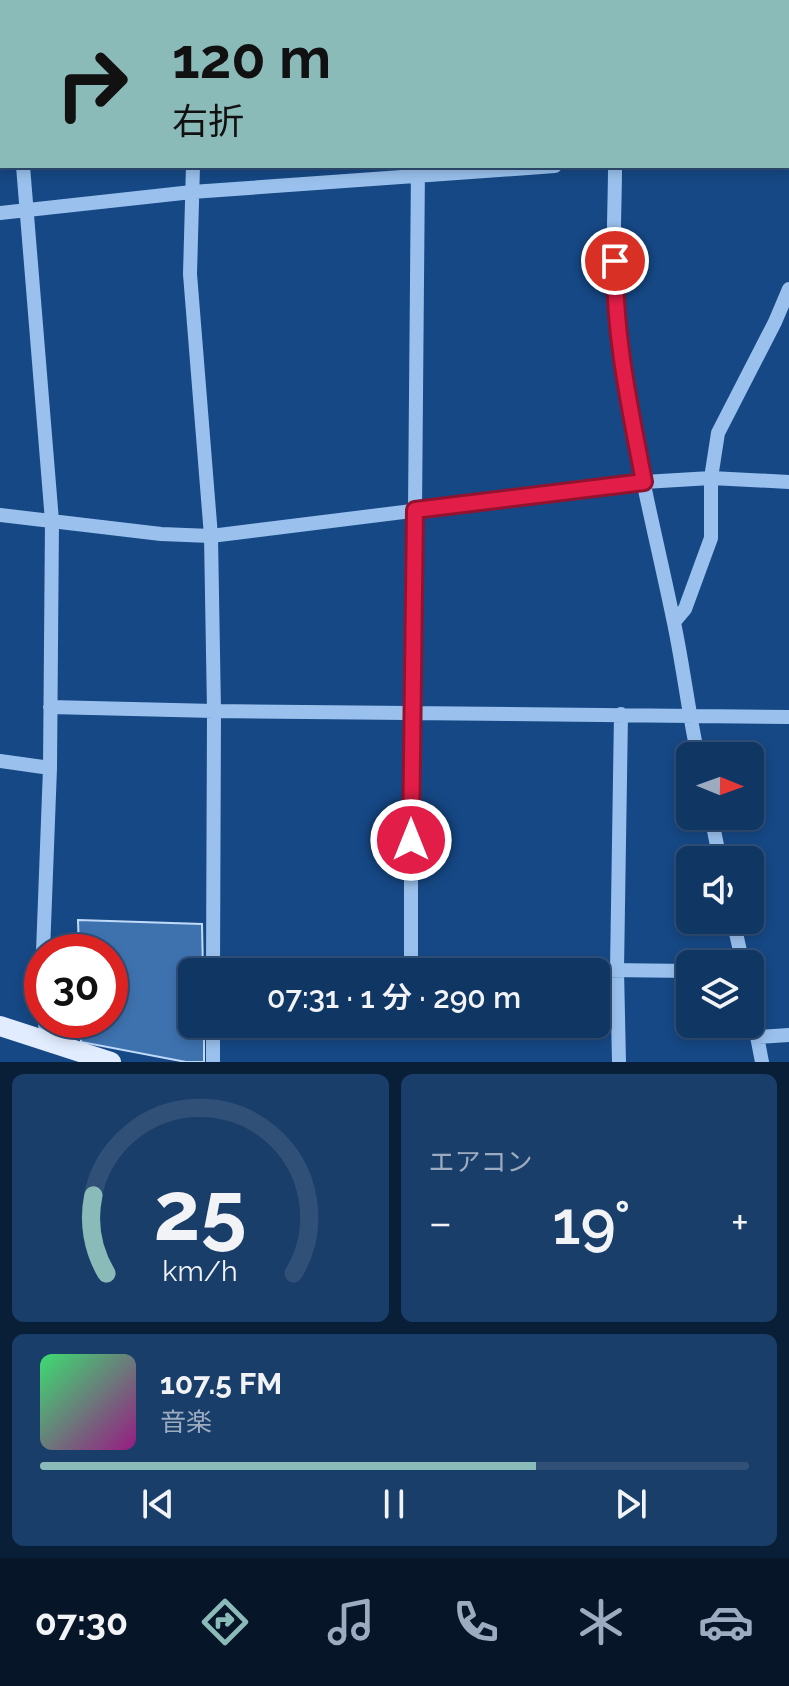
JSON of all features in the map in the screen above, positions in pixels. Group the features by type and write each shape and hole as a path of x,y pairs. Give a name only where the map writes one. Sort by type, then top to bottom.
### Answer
{"main road":[{"path":"0,1026 111,1062"}],"street":[{"path":"23,168 52,521 50,768 44,934"},
{"path":"193,168 190,274 211,536 213,958"},
{"path":"0,213 418,171 500,168"},
{"path":"615,168 614,292 620,353 695,742"},
{"path":"411,958 418,171"},
{"path":"674,622 685,609 711,538 711,478 718,433 789,289"},
{"path":"0,515 161,534 211,536 644,482 711,478 789,482"},
{"path":"50,707 789,717"},
{"path":"619,1062 617,970 621,714"},
{"path":"0,761 50,768"},
{"path":"610,970 676,971"},
{"path":"764,1037 789,1035"},
{"path":"213,1038 213,1062"},
{"path":"758,1038 762,1062"}],"building":[{"path":"78,920 202,924 203,958 178,958 178,1038 204,1038 204,1062 186,1062 81,1042 81,1038 128,1038 128,934 78,934"}],"route":[{"path":"411,840 415,510 644,482 620,353 614,292 615,261"}]}
